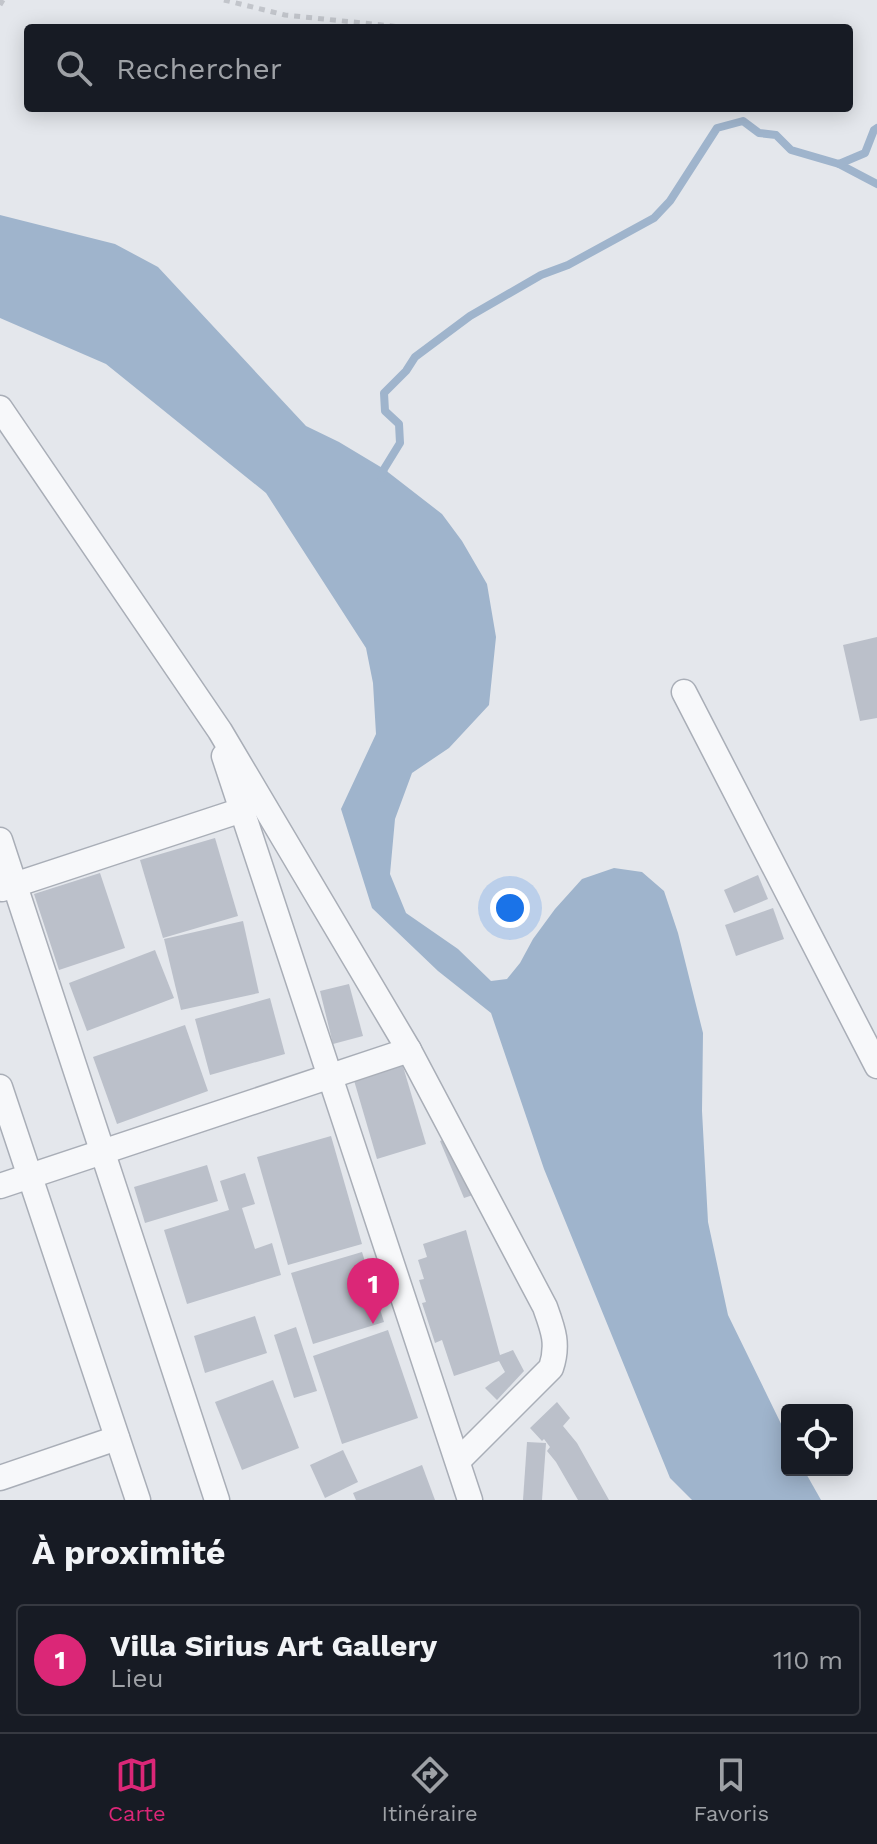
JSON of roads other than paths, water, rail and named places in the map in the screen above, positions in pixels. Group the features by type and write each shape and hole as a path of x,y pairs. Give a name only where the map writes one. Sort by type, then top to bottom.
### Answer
{"street":[{"path":"0,408 210,716 409,1050 545,1307 556,1347 551,1368 458,1461"},
{"path":"684,692 876,1060"},
{"path":"210,716 470,1500"},
{"path":"7,887 242,810"},
{"path":"0,840 7,887 102,1152 217,1500"},
{"path":"0,1186 409,1050"},
{"path":"0,1087 138,1500"},
{"path":"0,1478 117,1438"}],"water":[{"path":"0,215 115,244 158,267 306,426 384,469 442,514 462,541 487,584 496,637 489,705 449,748 412,773 395,819 390,874 406,913 458,949 491,981 507,979 555,909 582,879 614,868 642,872 664,891 703,1033 702,1111 708,1222 728,1315 781,1424 781,1476 807,1476 821,1500 692,1500 670,1478 544,1169 491,1013 438,971 372,908 341,809 376,734 373,683 366,648 266,493 106,364 0,318"}],"waterway":[{"path":"382,478 400,443 399,424 385,411 384,393 415,357 470,316 541,275 568,265 654,218 670,201 717,128 743,121 759,133 776,135 791,150 839,164 865,153 877,128"},
{"path":"839,164 877,184"}],"place":[{"name":"Villa Sirius Art Gallery","path":"373,1324"}]}
